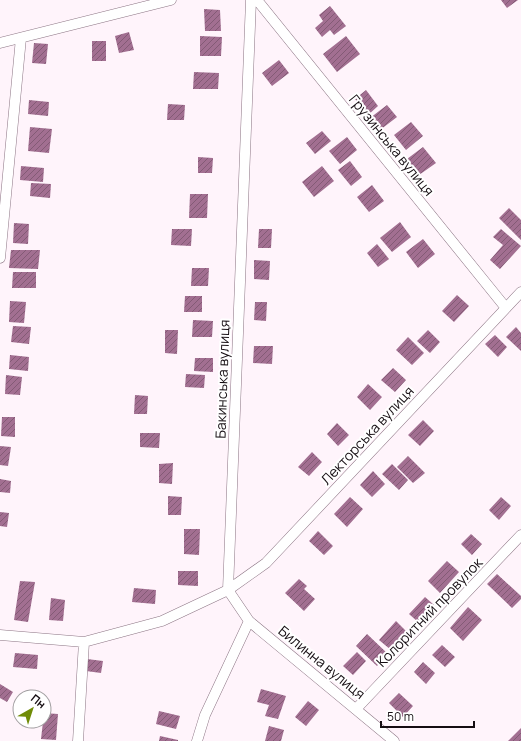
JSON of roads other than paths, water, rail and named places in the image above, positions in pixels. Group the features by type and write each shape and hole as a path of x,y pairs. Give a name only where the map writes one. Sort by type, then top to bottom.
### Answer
{"street":[{"path":"0,43 171,0"},
{"name":"Бакинська вулиця","path":"228,590 251,0"},
{"name":"Грузинська вулиця","path":"257,0 506,308"},
{"path":"0,258 21,38"},
{"name":"Лекторська вулиця","path":"84,642 162,621 228,590 266,563 521,292"},
{"name":"Колоритний провулок","path":"356,709 521,535"},
{"path":"197,741 204,715 249,621 228,590"},
{"name":"Билинна вулиця","path":"249,621 394,741"},
{"path":"0,634 84,642 78,741"}]}
